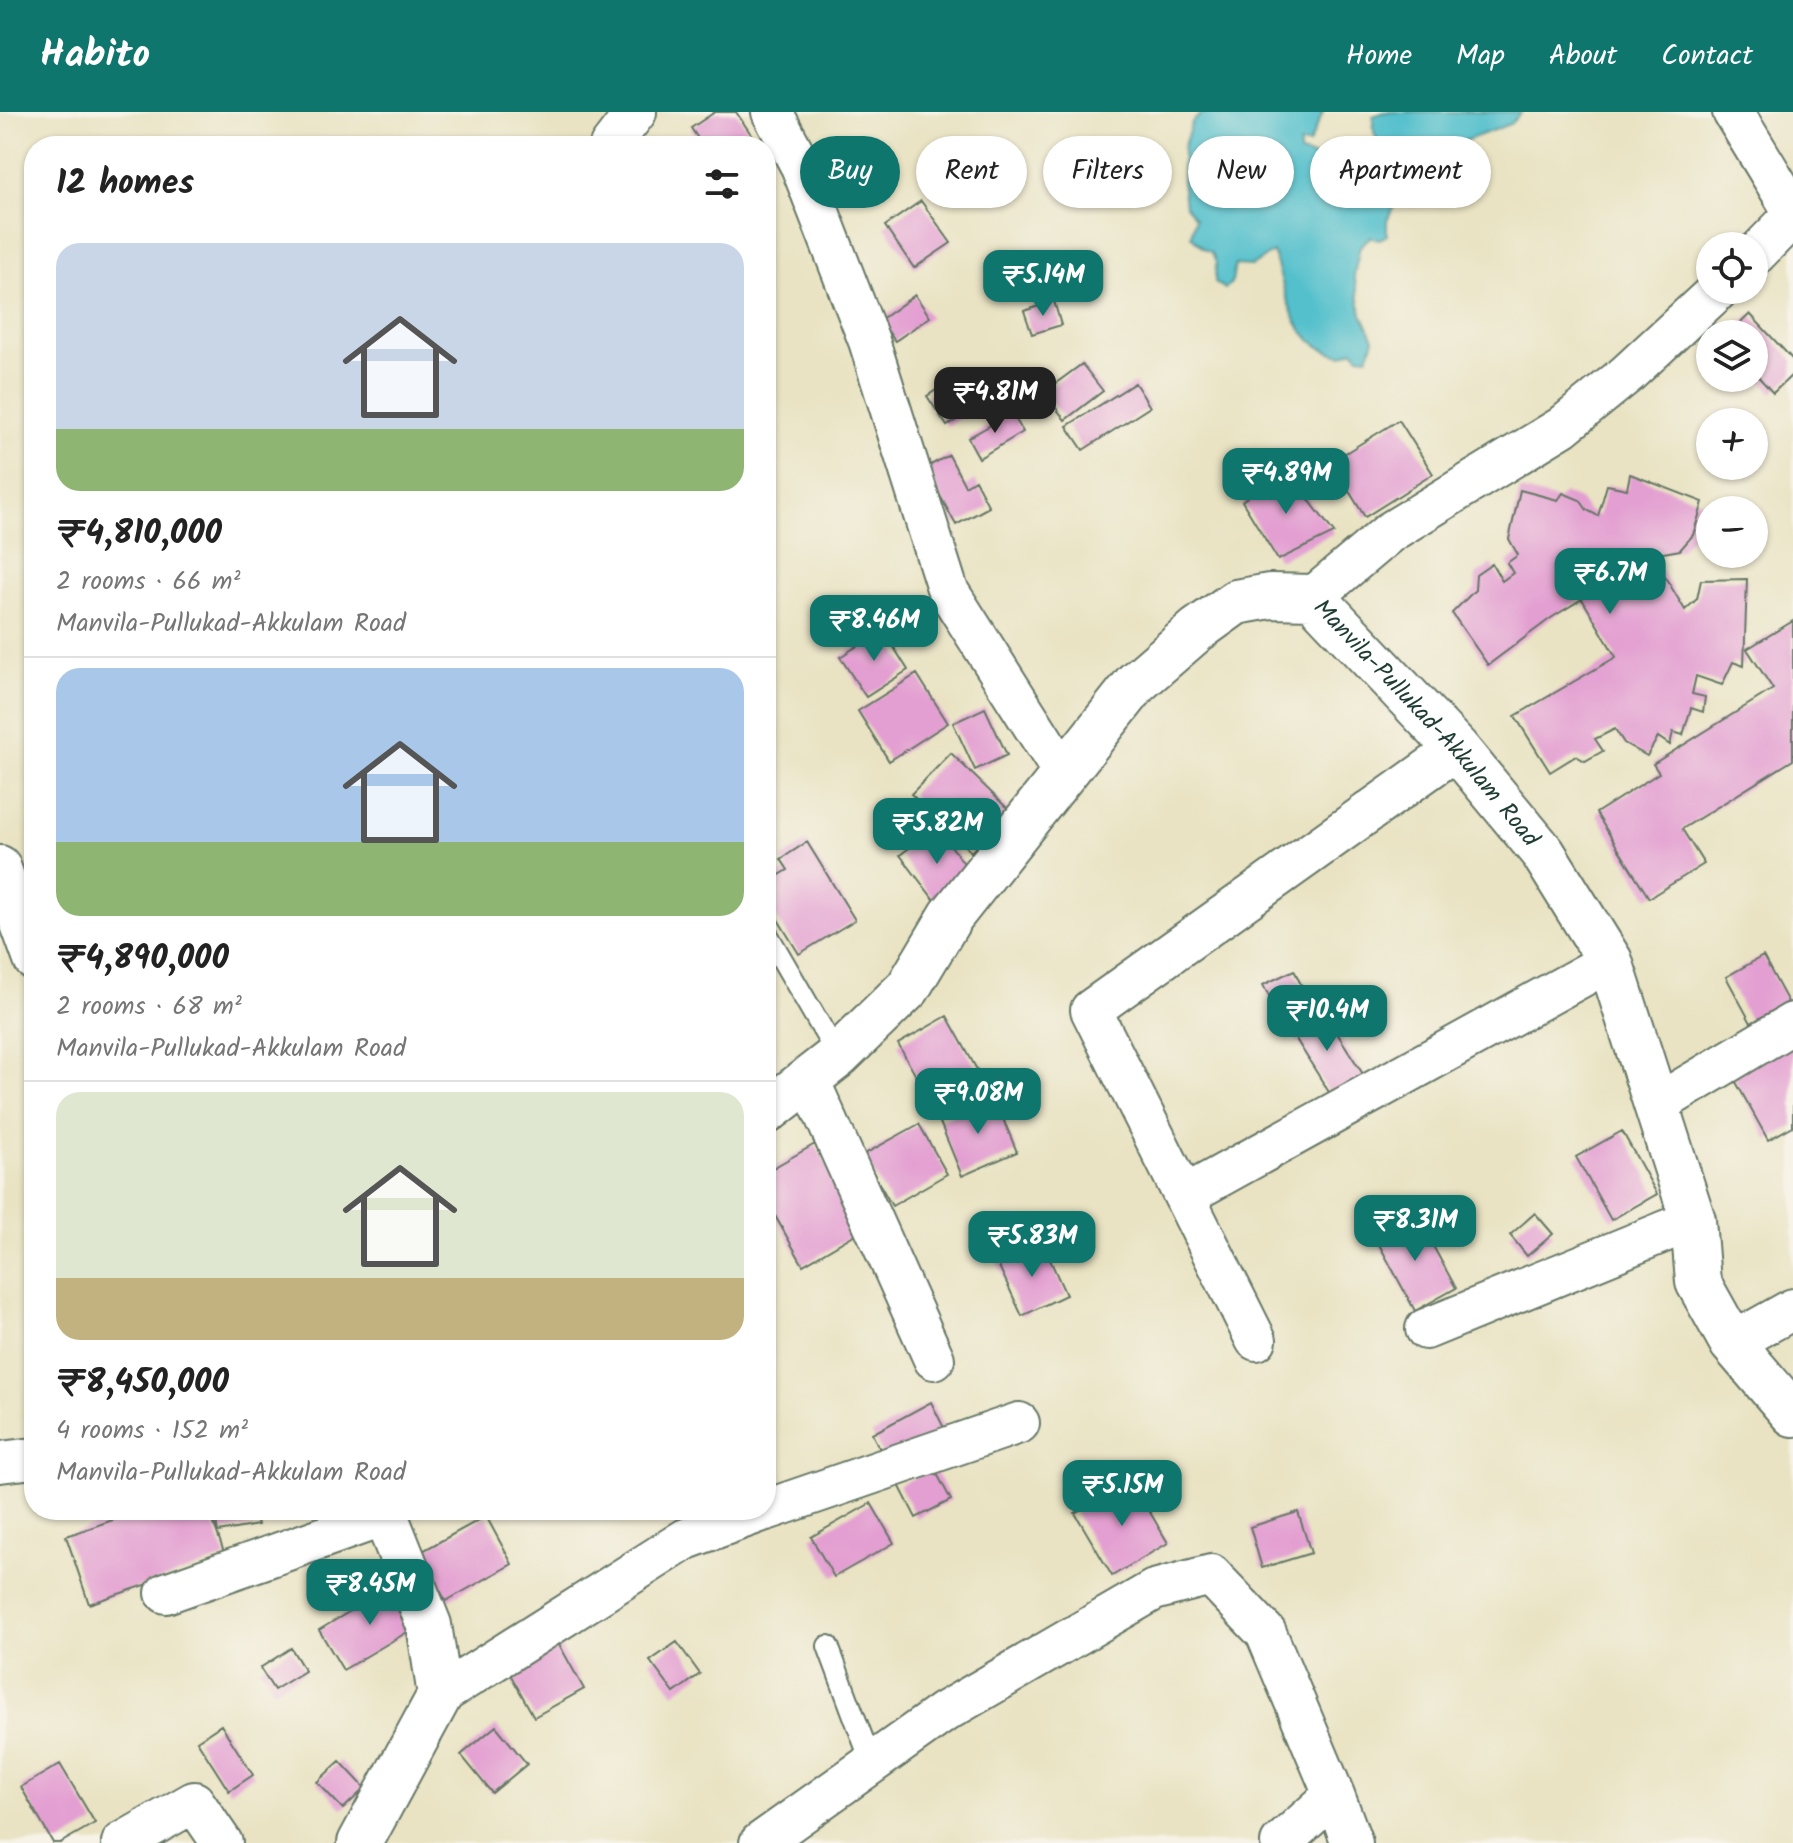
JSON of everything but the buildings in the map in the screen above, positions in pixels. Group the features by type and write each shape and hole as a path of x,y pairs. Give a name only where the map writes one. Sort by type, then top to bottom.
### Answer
{"street":[{"path":"618,136 636,112"},
{"path":"772,112 801,166 869,341 948,591 1064,774"},
{"path":"1733,112 1793,214 1768,241"},
{"path":"1313,597 1390,532 1562,427 1627,374 1703,304"},
{"name":"Manvila-Pullukad-Akkulam Road","path":"776,1104 824,1068 908,988 951,916 1136,683 1197,630 1236,602 1270,596 1313,597 1457,749 1543,853 1610,961 1693,1220 1698,1282 1732,1343 1793,1414"},
{"path":"1256,1340 1091,1010 1457,749"},
{"path":"0,866 24,932"},
{"path":"1184,1196 1610,961"},
{"path":"1656,1105 1793,1023"},
{"path":"824,1068 934,1359"},
{"path":"1426,1329 1693,1220"},
{"path":"1732,1343 1793,1309"},
{"path":"776,1503 1019,1423"},
{"path":"0,1462 24,1459"},
{"path":"166,1593 365,1520"},
{"path":"387,1520 429,1625 440,1695"},
{"path":"360,1843 440,1695 686,1539 731,1520"},
{"path":"760,1843 944,1712 1154,1590 1211,1575 1266,1633 1352,1843"},
{"path":"1281,1843 1334,1795"},
{"path":"122,1843 194,1802 222,1843"}],"lane":[{"path":"776,955 824,1068"},
{"path":"828,1646 872,1764"}],"water":[{"path":"1204,112 1323,112 1309,144 1300,144 1300,153 1310,156 1310,208 1393,208 1387,221 1387,235 1380,239 1370,237 1360,246 1354,275 1362,314 1374,339 1368,357 1359,356 1353,350 1342,355 1325,349 1301,329 1287,300 1273,252 1252,266 1235,265 1232,282 1225,289 1215,282 1216,263 1212,253 1191,236 1195,218 1185,206 1183,148 1192,122"},
{"path":"1385,112 1522,112 1510,124 1478,136 1376,136 1373,116"}]}
